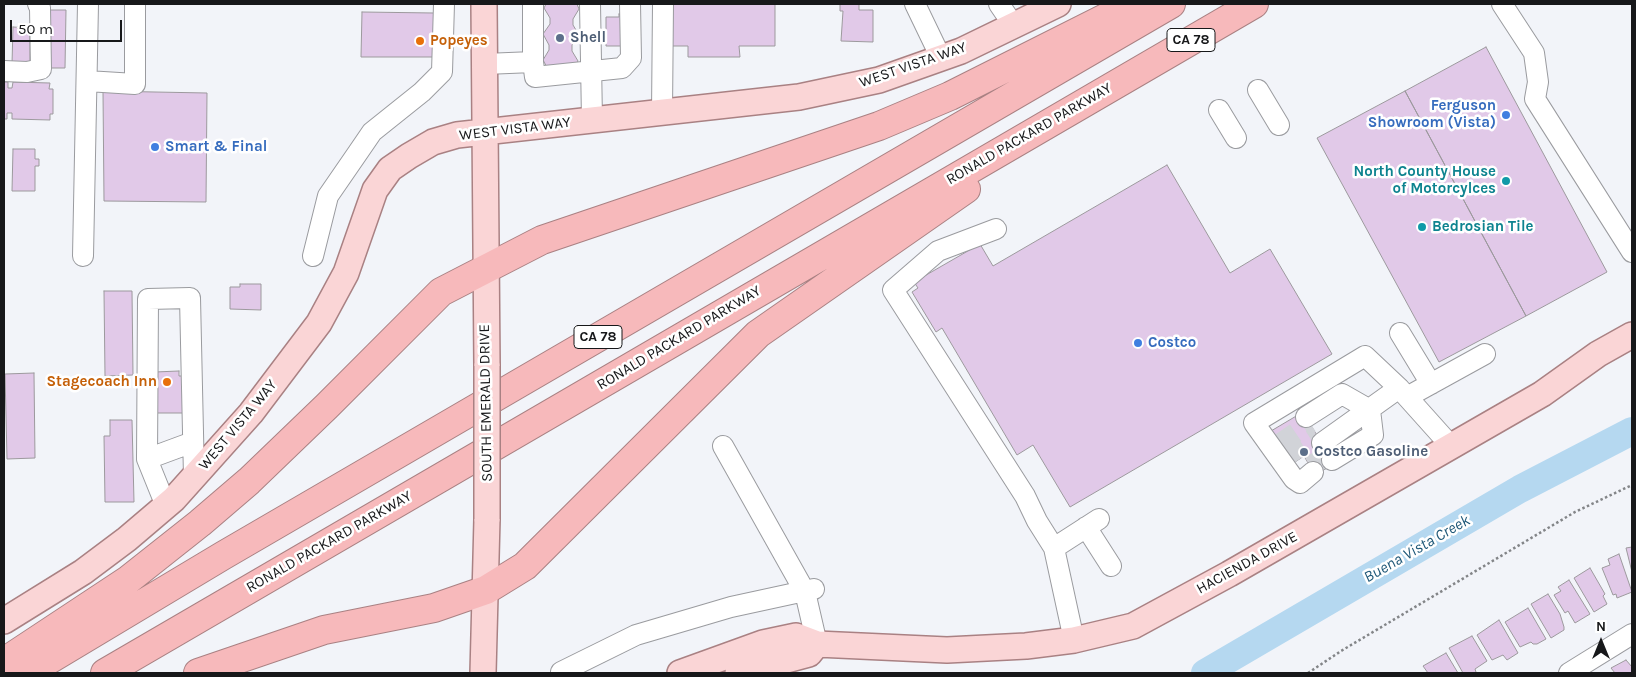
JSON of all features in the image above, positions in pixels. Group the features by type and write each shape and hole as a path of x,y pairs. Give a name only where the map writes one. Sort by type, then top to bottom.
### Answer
{"highway":[{"path":"4,662 128,580 200,523 249,481 441,292 542,240 879,126 950,96 1133,4"},
{"name":"CA 78","path":"27,673 224,555 1171,4"},
{"name":"RONALD PACKARD PARKWAY","path":"105,673 1254,4"},
{"path":"198,673 324,630 434,608 486,590 524,566 758,334 1129,76"}],"main road":[{"name":"SOUTH EMERALD DRIVE","path":"483,673 487,519 484,4"},
{"name":"WEST VISTA WAY","path":"4,621 83,572 166,506 252,413 319,323 346,273 375,190 390,169 433,142 457,135 799,97 879,80 941,58 1014,26 1058,4"},
{"name":"HACIENDA DRIVE","path":"680,673 763,643 796,636 817,644 948,650 1026,646 1074,640 1133,626 1229,574 1542,394 1598,354 1632,335"},
{"path":"738,673 809,654 817,644"}],"street":[{"path":"4,71 27,72 40,69 40,8 38,4"},
{"path":"83,256 88,4"},
{"path":"87,81 135,84 135,4"},
{"path":"313,256 328,196 358,151 372,132 422,92 442,72 444,4"},
{"path":"533,4 533,62 536,77 622,68 631,58 630,4"},
{"path":"590,4 592,120"},
{"path":"662,112 663,4"},
{"path":"915,4 941,58"},
{"path":"999,4 1014,26"},
{"path":"1502,4 1534,53 1538,82 1535,99 1632,252"},
{"path":"485,64 533,62"},
{"path":"1258,90 1278,125"},
{"path":"1219,110 1236,138"},
{"path":"996,229 938,251 893,290 1025,496 1037,521 1054,548 1074,640"},
{"path":"166,506 147,459 148,299 190,298 194,477"},
{"path":"1400,332 1431,384"},
{"path":"1364,410 1319,439 1364,410 1431,384 1485,354"},
{"path":"1287,458 1254,423 1365,356 1404,393 1451,446"},
{"path":"147,459 193,442"},
{"path":"723,446 810,590 817,644"},
{"path":"1054,548 1092,523 1111,566"},
{"path":"561,672 636,635 732,607 810,590"},
{"path":"1569,673 1632,634"}],"path":[{"path":"1308,673 1341,651 1575,512 1632,485"}],"building":[{"path":"546,4 577,4 579,9 573,19 573,25 579,35 572,45 572,51 578,61 572,71 549,71 543,60 549,50 549,45 543,34 550,24 550,18 544,8"},
{"path":"668,4 775,4 775,46 739,46 740,57 688,57 688,46 669,46"},
{"path":"840,4 859,4 859,10 873,10 873,42 841,41 843,11 840,11"},
{"path":"49,10 66,10 65,68 48,68"},
{"path":"362,12 434,13 436,57 361,57"},
{"path":"619,14 623,14 636,46 606,46 606,17 619,17"},
{"path":"13,27 30,28 30,64 12,64"},
{"name":"North County House of Motorcylces","path":"1486,47 1607,272 1526,316 1405,91"},
{"path":"4,82 8,82 8,88 12,88 13,82 50,83 49,89 53,89 53,114 50,114 50,120 12,119 12,113 7,113 7,119 4,119"},
{"name":"Smart & Final","path":"103,91 207,93 206,202 104,201"},
{"name":"Bedrosian Tile","path":"1405,91 1526,316 1439,362 1317,138"},
{"path":"13,149 35,149 35,159 39,159 39,166 35,166 35,191 12,191"},
{"name":"Costco","path":"1167,165 1230,273 1270,249 1332,354 1070,507 1033,445 1017,455 942,328 936,332 912,292 918,288 914,282 980,244 993,266"},
{"path":"240,284 261,284 261,310 230,309 230,287 240,287"},
{"path":"104,291 132,291 133,375 105,376"},
{"path":"179,371 179,376 183,376 188,413 151,413 155,372"},
{"path":"34,373 35,458 7,459 5,374"},
{"path":"1303,412 1334,464 1315,475 1304,456 1292,464 1271,431"},
{"path":"110,420 132,420 134,502 105,502 104,436 110,436"},
{"path":"1632,547 1632,572 1626,548"},
{"path":"1619,554 1632,592 1617,598 1616,594 1613,595 1602,568 1610,565 1608,559"},
{"path":"1590,568 1605,594 1603,596 1607,604 1594,612 1574,578"},
{"path":"1569,580 1590,614 1575,623 1568,611 1565,613 1554,595 1561,591 1558,587"},
{"path":"1548,594 1560,614 1564,627 1564,630 1551,638 1531,604"},
{"path":"1528,608 1546,639 1537,644 1531,642 1520,647 1505,622"},
{"path":"1499,620 1518,653 1507,660 1503,655 1492,660 1477,635"},
{"path":"1472,636 1487,661 1475,669 1476,672 1474,673 1463,673 1449,648"},
{"path":"1446,653 1458,673 1428,673 1423,666"},
{"path":"1626,660 1632,667 1632,673 1615,673 1611,668"}],"waterway":[{"name":"Buena Vista Creek","path":"1205,673 1520,489 1632,431"}],"tunnel":[{"path":"1279,444 1310,423"},
{"path":"1286,456 1317,436"},
{"path":"1310,466 1329,455"}],"place":[{"name":"Shell","path":"560,38"},
{"name":"Popeyes","path":"420,41"},
{"name":"Ferguson Showroom (Vista)","path":"1506,115"},
{"name":"Smart & Final","path":"155,147"},
{"name":"North County House of Motorcylces","path":"1506,181"},
{"name":"Bedrosian Tile","path":"1422,227"},
{"name":"Costco","path":"1138,343"},
{"name":"Stagecoach Inn","path":"167,382"},
{"name":"Costco Gasoline","path":"1304,452"}]}
